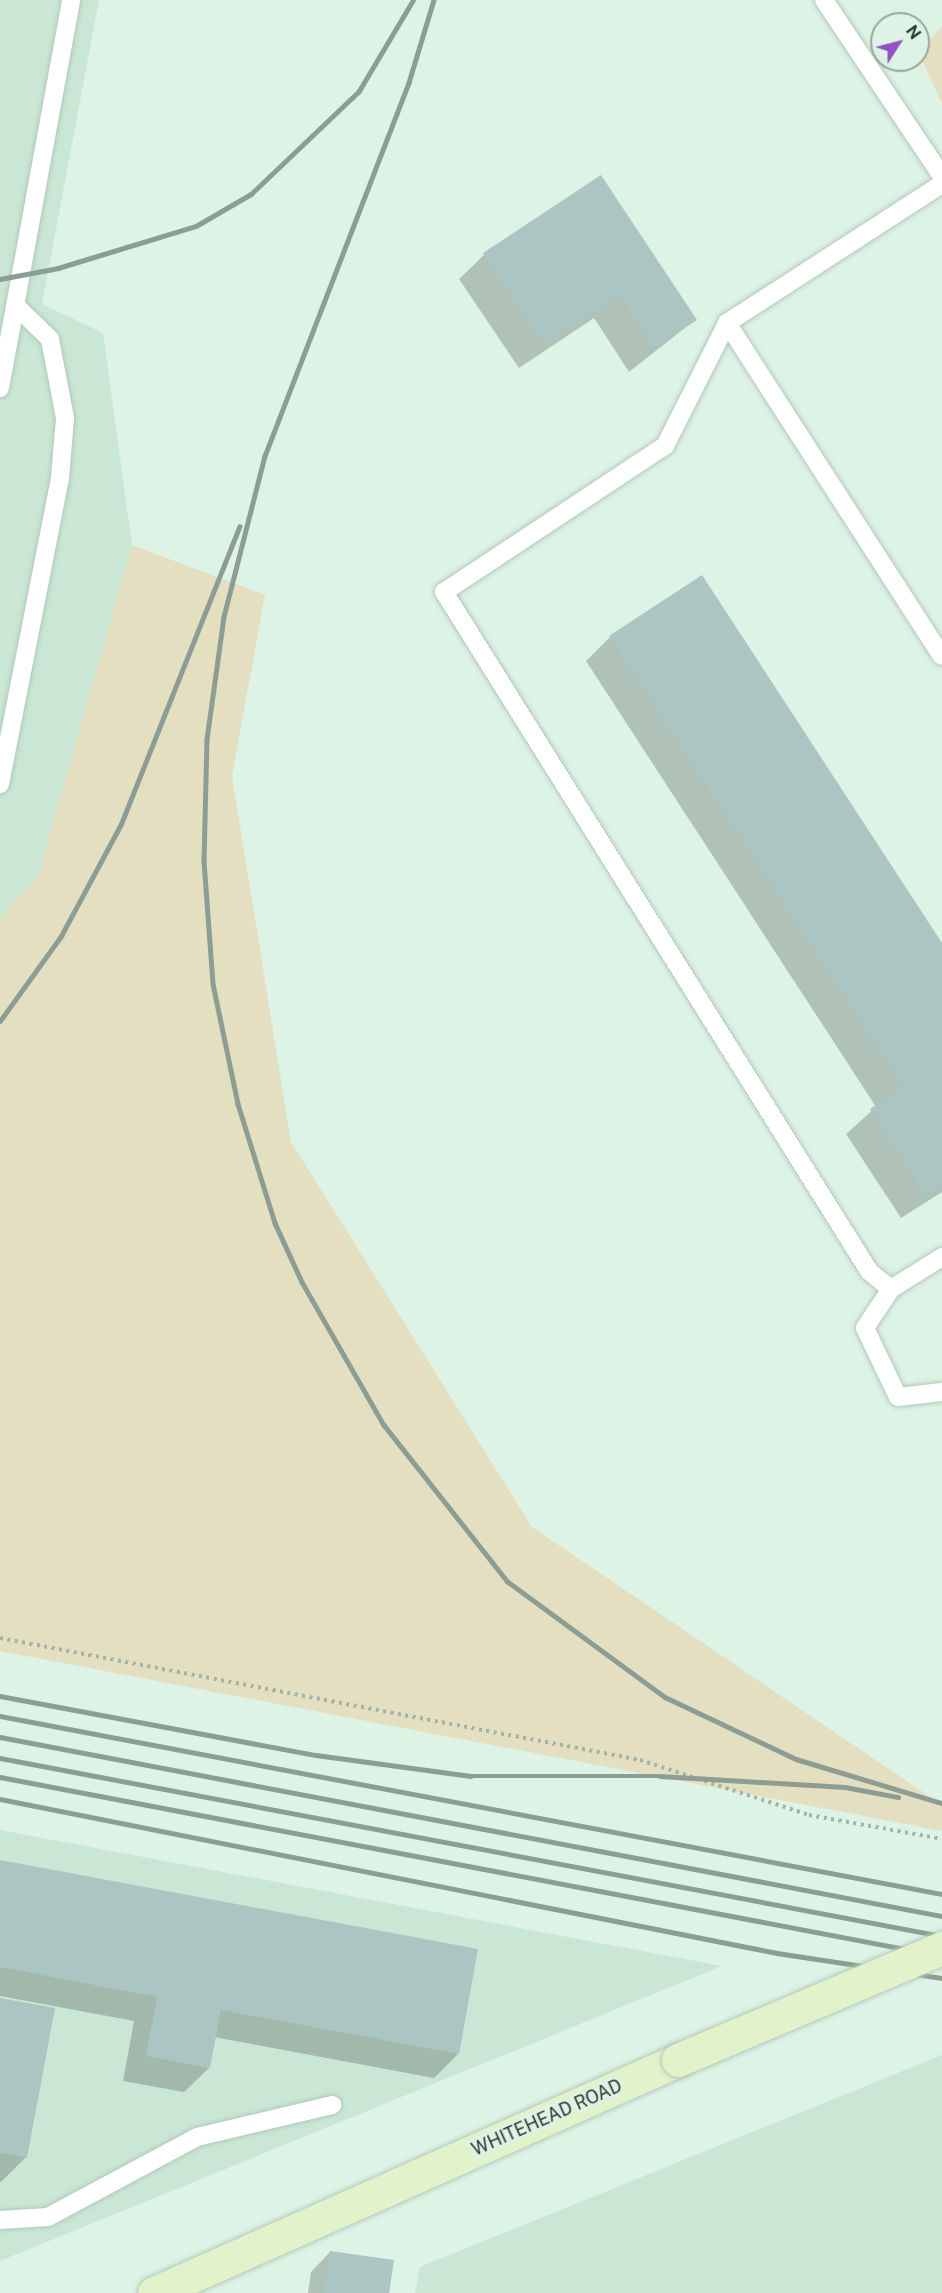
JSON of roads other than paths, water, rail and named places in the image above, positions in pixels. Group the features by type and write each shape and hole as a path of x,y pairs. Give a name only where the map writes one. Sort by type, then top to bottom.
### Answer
{"street":[{"name":"WHITEHEAD ROAD","path":"154,2293 678,2060 942,1948"}],"lane":[{"path":"0,388 71,0"},
{"path":"824,0 942,176"},
{"path":"891,1289 869,1271 444,592 665,446 726,322 942,184"},
{"path":"0,784 60,478 65,418 50,339 15,305"},
{"path":"726,322 942,656"},
{"path":"942,1257 891,1289 865,1328 898,1397 942,1392"},
{"path":"0,2220 48,2217 197,2137 332,2105"}],"railway":[{"path":"0,279 58,268 196,226 251,194 359,91 413,0"},
{"path":"434,0 409,83 265,456 224,617 207,739 204,861 213,984 238,1104 275,1223 302,1282 384,1425 507,1581 665,1697 796,1759 942,1803"},
{"path":"0,1021 61,936 121,824 239,527"},
{"path":"0,1696 316,1755 471,1776 660,1776 845,1787 898,1797"},
{"path":"0,1716 942,1894"},
{"path":"0,1737 942,1916"},
{"path":"0,1758 942,1936"},
{"path":"0,1777 942,1956"},
{"path":"0,1799 777,1953 942,1978"}]}
